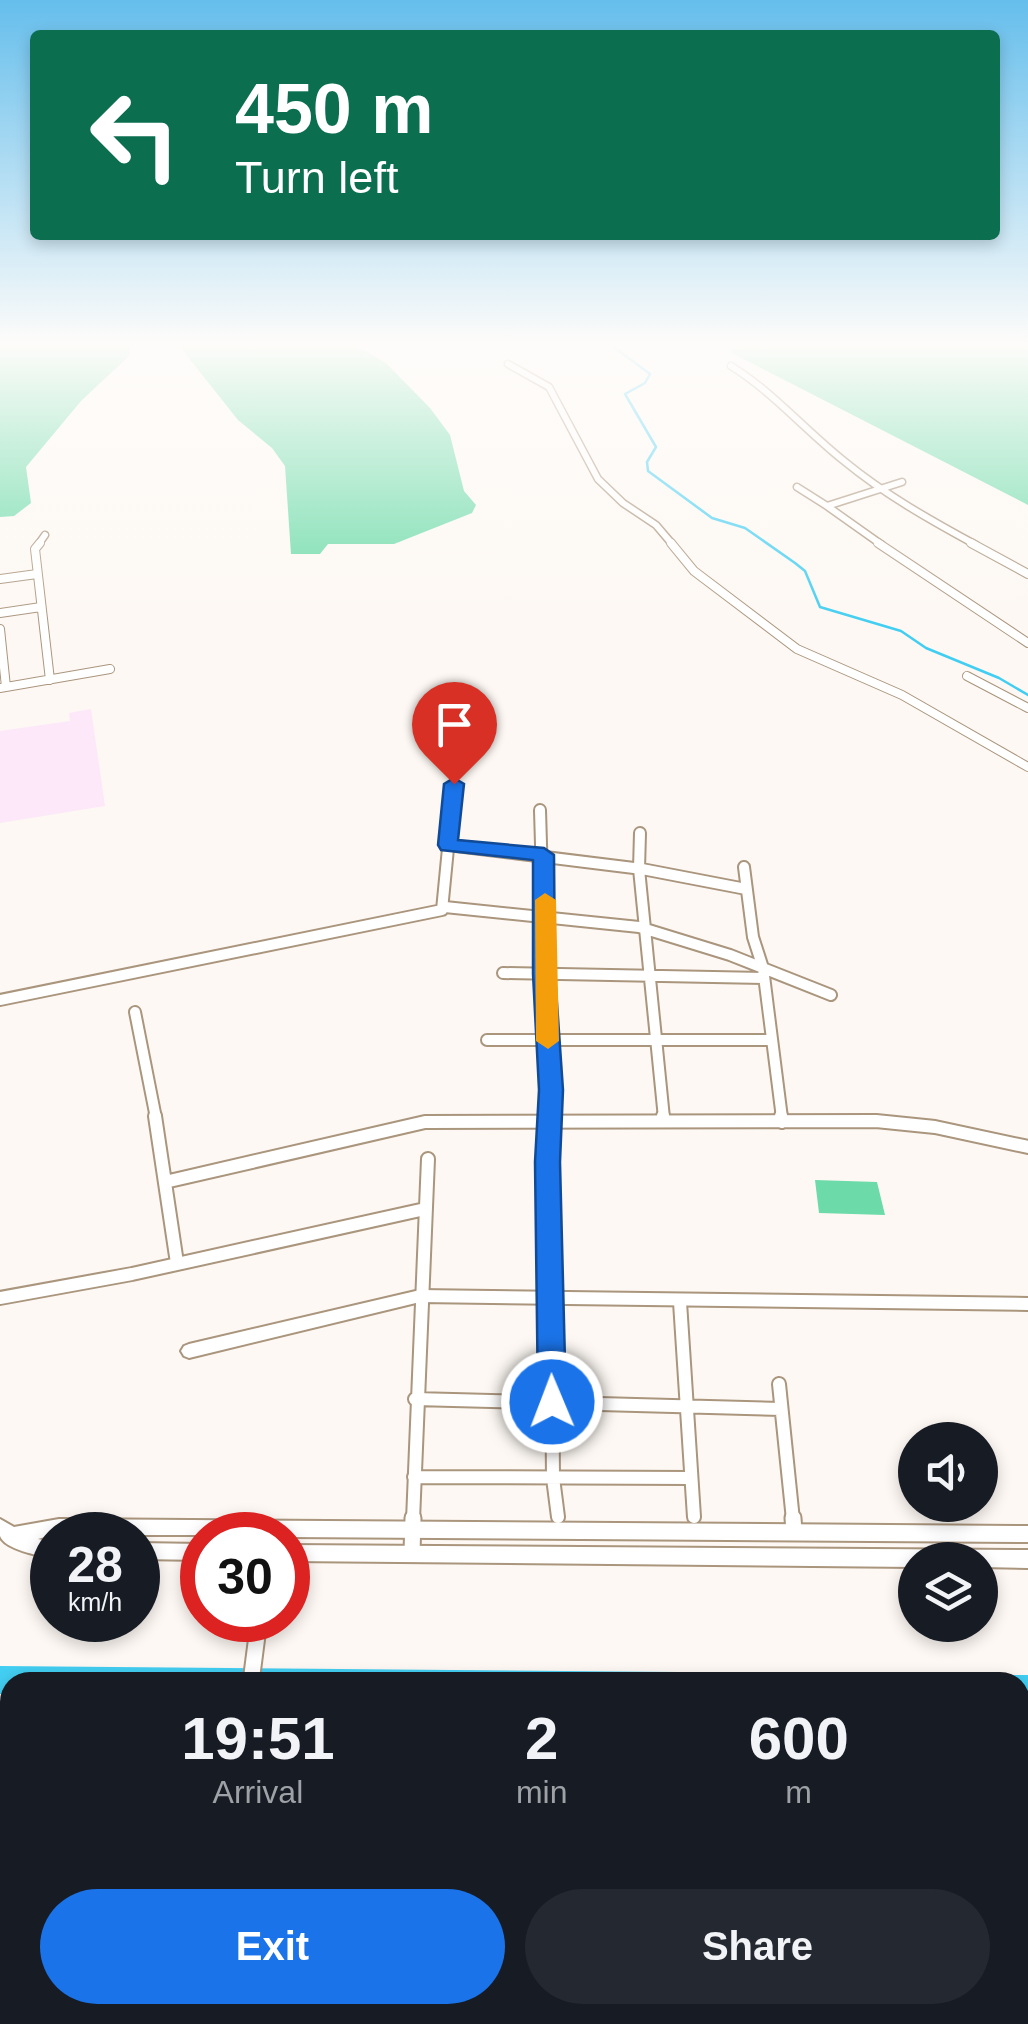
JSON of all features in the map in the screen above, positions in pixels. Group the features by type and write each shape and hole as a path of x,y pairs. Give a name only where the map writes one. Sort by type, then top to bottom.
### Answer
{"street":[{"path":"576,436 598,479 656,526 694,570 797,649 916,702 1028,767"},
{"path":"814,436 928,520 1028,574"},
{"path":"827,506 902,482"},
{"path":"797,486 1028,642"},
{"path":"45,535 35,549 50,680"},
{"path":"0,579 38,574"},
{"path":"0,613 41,607"},
{"path":"0,628 3,687 110,669"},
{"path":"967,676 1028,708"},
{"path":"446,907 454,784"},
{"path":"540,810 550,1120 553,1478 558,1517"},
{"path":"640,833 639,869 664,1121"},
{"path":"448,845 639,869 746,889"},
{"path":"744,867 764,973 782,1122"},
{"path":"0,1000 446,907 546,915 648,930 831,995"},
{"path":"503,974 649,977 764,973"},
{"path":"135,1012 148,1068 177,1264"},
{"path":"487,1040 772,1040"},
{"path":"165,1182 404,1125 550,1120 904,1122 1028,1147"},
{"path":"412,1553 415,1400 428,1159"},
{"path":"0,1298 177,1264 425,1209"},
{"path":"189,1351 420,1296 1028,1304"},
{"path":"680,1302 694,1517"},
{"path":"779,1384 794,1532"},
{"path":"415,1400 782,1409"},
{"path":"414,1476 691,1478"},
{"path":"5,1532 59,1528 180,1530"},
{"path":"310,1531 1028,1534"},
{"path":"5,1532 30,1546"},
{"path":"310,1553 1028,1559"},
{"path":"252,1672 256,1642"}],"shaded area":[{"path":"91,709 105,806 0,823 0,731 70,721 69,713"}],"green space":[{"path":"0,436 51,436 26,467 31,503 14,516 0,517"},
{"path":"258,436 450,436 464,491 476,505 472,513 394,544 328,544 320,554 291,554 285,466"},
{"path":"894,436 1028,436 1028,505"},
{"path":"815,1180 877,1182 885,1215 819,1213"}],"water":[{"path":"0,1666 685,1672 0,1672"}],"waterway":[{"path":"650,436 656,447 647,462 648,471 712,518 745,528 795,563 805,571 820,607 901,631 926,648 999,678 1028,695"}],"slow traffic":[{"path":"545,900 548,1041"}],"route":[{"path":"454,784 448,845 544,855 544,974 551,1090 547,1162 552,1402"}]}
